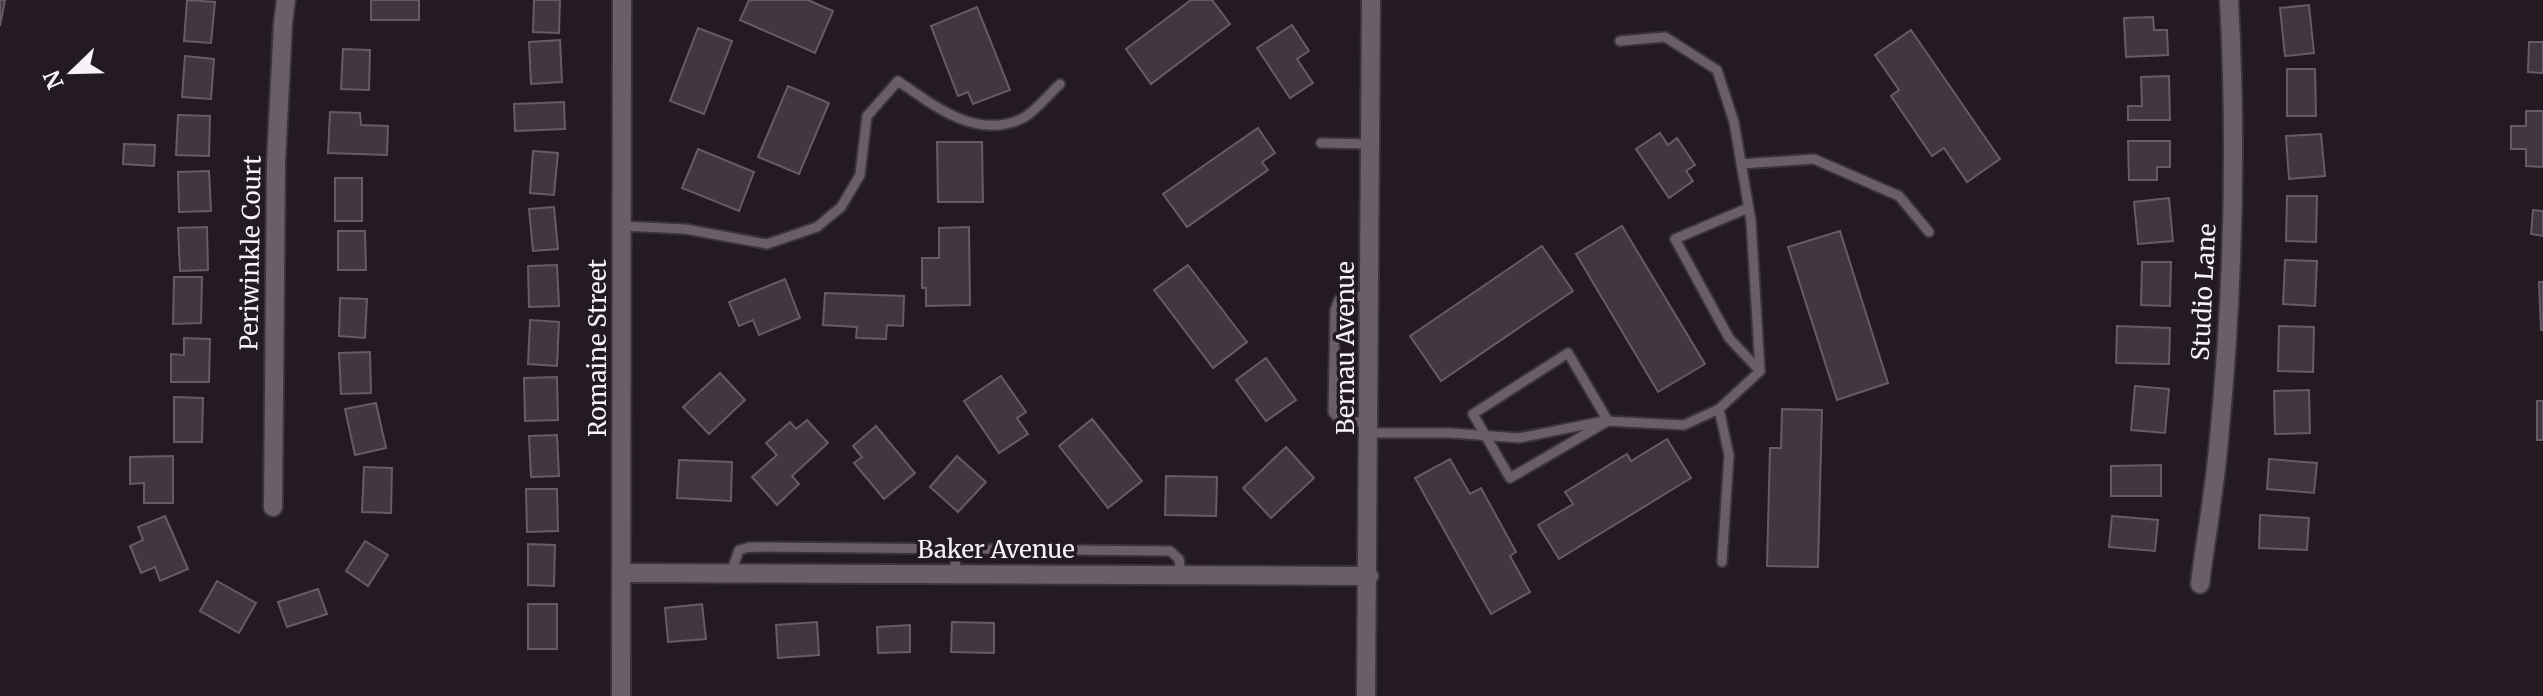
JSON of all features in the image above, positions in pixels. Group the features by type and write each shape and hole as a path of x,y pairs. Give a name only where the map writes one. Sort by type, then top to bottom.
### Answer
{"street":[{"name":"Periwinkle Court","path":"273,507 276,162 286,0"},
{"name":"Romaine Street","path":"621,696 622,0"},
{"name":"Bernau Avenue","path":"1366,696 1371,0"},
{"name":"Studio Lane","path":"2200,584 2219,441 2231,272 2234,143 2229,0"},
{"name":"Baker Avenue","path":"622,573 1369,576"}],"lane":[{"path":"1620,41 1665,37 1717,70 1734,122 1748,208 1760,371"},
{"path":"622,226 685,229 767,244 817,227 841,207 860,175 867,116 898,81 951,117 990,126 1023,118 1060,84"},
{"path":"1321,143 1371,144"},
{"path":"1741,164 1814,159 1899,196 1929,232"},
{"path":"1748,208 1675,239 1729,338 1760,371"},
{"path":"1370,294 1339,300 1335,310 1333,412 1339,419 1369,429 1519,438 1608,421 1684,425 1719,409 1760,371"},
{"path":"1568,353 1608,421 1510,478 1473,414 1568,353"},
{"path":"1719,409 1729,455 1722,562"},
{"path":"731,573 739,550 750,547 1170,551 1179,559 1181,575"},
{"path":"954,574 957,549"}],"building":[{"path":"0,0 5,0 0,26"},
{"path":"187,0 215,2 211,43 184,41"},
{"path":"371,0 419,0 419,20 371,20"},
{"path":"534,0 560,0 559,33 533,32"},
{"path":"749,0 808,0 833,11 815,53 740,20"},
{"path":"1191,0 1212,0 1230,24 1151,84 1126,49"},
{"path":"2309,5 2314,53 2285,56 2280,8"},
{"path":"977,7 1010,90 973,104 968,92 958,96 931,26"},
{"path":"2153,17 2154,30 2167,30 2168,55 2126,57 2124,18"},
{"path":"1292,25 1309,51 1297,59 1313,83 1290,98 1257,48"},
{"path":"698,28 732,41 704,114 670,101"},
{"path":"1911,30 2000,159 1967,182 1944,148 1932,156 1891,96 1899,90 1875,55"},
{"path":"560,40 562,82 531,84 529,42"},
{"path":"2529,42 2543,42 2543,73 2528,72"},
{"path":"343,49 370,50 369,90 341,89"},
{"path":"185,56 214,59 211,99 182,97"},
{"path":"2287,69 2315,69 2316,116 2287,116"},
{"path":"2169,76 2170,120 2128,120 2128,106 2142,106 2141,77"},
{"path":"788,86 829,103 799,174 758,157"},
{"path":"564,102 565,129 515,131 514,104"},
{"path":"2526,111 2543,111 2543,167 2526,166 2526,149 2511,149 2511,126 2526,126"},
{"path":"330,112 360,113 361,125 388,126 387,155 328,153"},
{"path":"178,115 210,116 209,156 176,155"},
{"path":"1258,128 1275,153 1262,162 1268,170 1187,227 1163,194"},
{"path":"1660,133 1668,145 1677,138 1695,165 1686,171 1693,181 1669,198 1636,149"},
{"path":"2321,134 2325,176 2289,179 2286,136"},
{"path":"2128,141 2170,141 2170,167 2157,167 2157,180 2129,180"},
{"path":"937,142 982,142 983,202 938,202"},
{"path":"124,144 155,145 154,166 123,164"},
{"path":"698,149 754,172 739,211 682,188"},
{"path":"533,151 558,153 554,195 530,193"},
{"path":"209,171 211,211 179,212 178,172"},
{"path":"335,178 362,178 362,221 335,221"},
{"path":"2287,196 2317,196 2316,242 2286,241"},
{"path":"2169,198 2173,241 2138,244 2134,202"},
{"path":"554,207 558,249 533,251 529,209"},
{"path":"2533,210 2543,211 2543,236 2531,234"},
{"path":"1622,226 1705,364 1658,392 1576,254"},
{"path":"207,227 208,270 180,271 178,228"},
{"path":"969,227 970,305 926,306 926,288 922,288 922,258 939,258 939,228"},
{"path":"338,231 365,231 366,270 338,270"},
{"path":"1840,231 1888,383 1837,400 1788,247"},
{"path":"1542,246 1573,291 1441,381 1410,336"},
{"path":"2285,260 2317,261 2315,306 2283,304"},
{"path":"2142,262 2171,262 2170,306 2141,305"},
{"path":"557,265 559,306 529,307 528,266"},
{"path":"1188,265 1247,342 1213,368 1154,290"},
{"path":"174,277 202,277 201,323 173,324"},
{"path":"785,279 800,318 759,335 753,320 739,326 729,302"},
{"path":"2539,282 2543,282 2543,330 2541,330"},
{"path":"825,293 904,296 903,326 887,325 886,339 856,338 857,327 823,325"},
{"path":"340,298 367,299 365,338 339,336"},
{"path":"530,320 559,322 557,366 528,364"},
{"path":"2117,326 2170,328 2169,364 2116,363"},
{"path":"2279,326 2314,327 2313,372 2278,371"},
{"path":"184,338 210,339 209,382 171,382 171,354 184,355"},
{"path":"370,352 371,393 341,394 339,353"},
{"path":"1266,358 1296,400 1266,421 1236,380"},
{"path":"720,373 745,400 709,434 683,407"},
{"path":"1001,376 1026,412 1017,418 1028,434 999,453 964,401"},
{"path":"557,377 558,420 525,421 524,378"},
{"path":"2135,386 2169,389 2165,433 2131,430"},
{"path":"2309,390 2310,433 2275,434 2274,391"},
{"path":"174,397 203,398 202,442 174,442"},
{"path":"2537,401 2543,401 2543,440 2537,440"},
{"path":"376,403 386,448 355,455 345,409"},
{"path":"1782,409 1822,410 1818,567 1767,566 1770,448 1781,448"},
{"path":"1092,419 1142,481 1108,508 1059,446"},
{"path":"807,420 828,443 792,476 799,484 777,505 752,477 777,455 766,443 790,422 796,429"},
{"path":"876,426 915,473 884,499 854,463 862,457 853,446"},
{"path":"557,435 559,476 531,477 529,436"},
{"path":"1667,439 1691,478 1559,559 1538,525 1573,504 1565,492 1627,454 1631,461"},
{"path":"1286,447 1314,478 1271,518 1243,488"},
{"path":"173,456 173,503 144,503 144,483 130,484 130,457"},
{"path":"957,456 986,482 958,512 930,487"},
{"path":"1450,459 1470,494 1481,488 1516,552 1510,556 1530,592 1491,614 1415,478"},
{"path":"2269,459 2317,463 2314,493 2267,489"},
{"path":"679,460 732,462 731,501 677,498"},
{"path":"2161,465 2161,496 2111,496 2111,466"},
{"path":"364,467 392,468 391,513 362,512"},
{"path":"1166,476 1217,477 1216,516 1165,515"},
{"path":"526,489 557,489 558,531 527,532"},
{"path":"2260,515 2309,518 2307,550 2259,548"},
{"path":"165,516 188,569 160,581 155,567 141,573 130,546 143,540 138,527"},
{"path":"2112,516 2158,520 2155,551 2109,547"},
{"path":"365,541 388,555 368,586 346,571"},
{"path":"528,544 555,545 554,586 528,585"},
{"path":"217,581 256,603 239,633 200,611"},
{"path":"318,589 327,614 287,627 278,602"},
{"path":"528,604 557,604 557,649 528,649"},
{"path":"702,604 706,639 668,642 665,608"},
{"path":"817,622 819,655 778,658 776,625"},
{"path":"952,622 994,623 994,653 951,652"},
{"path":"910,625 910,652 878,653 877,627"}]}
